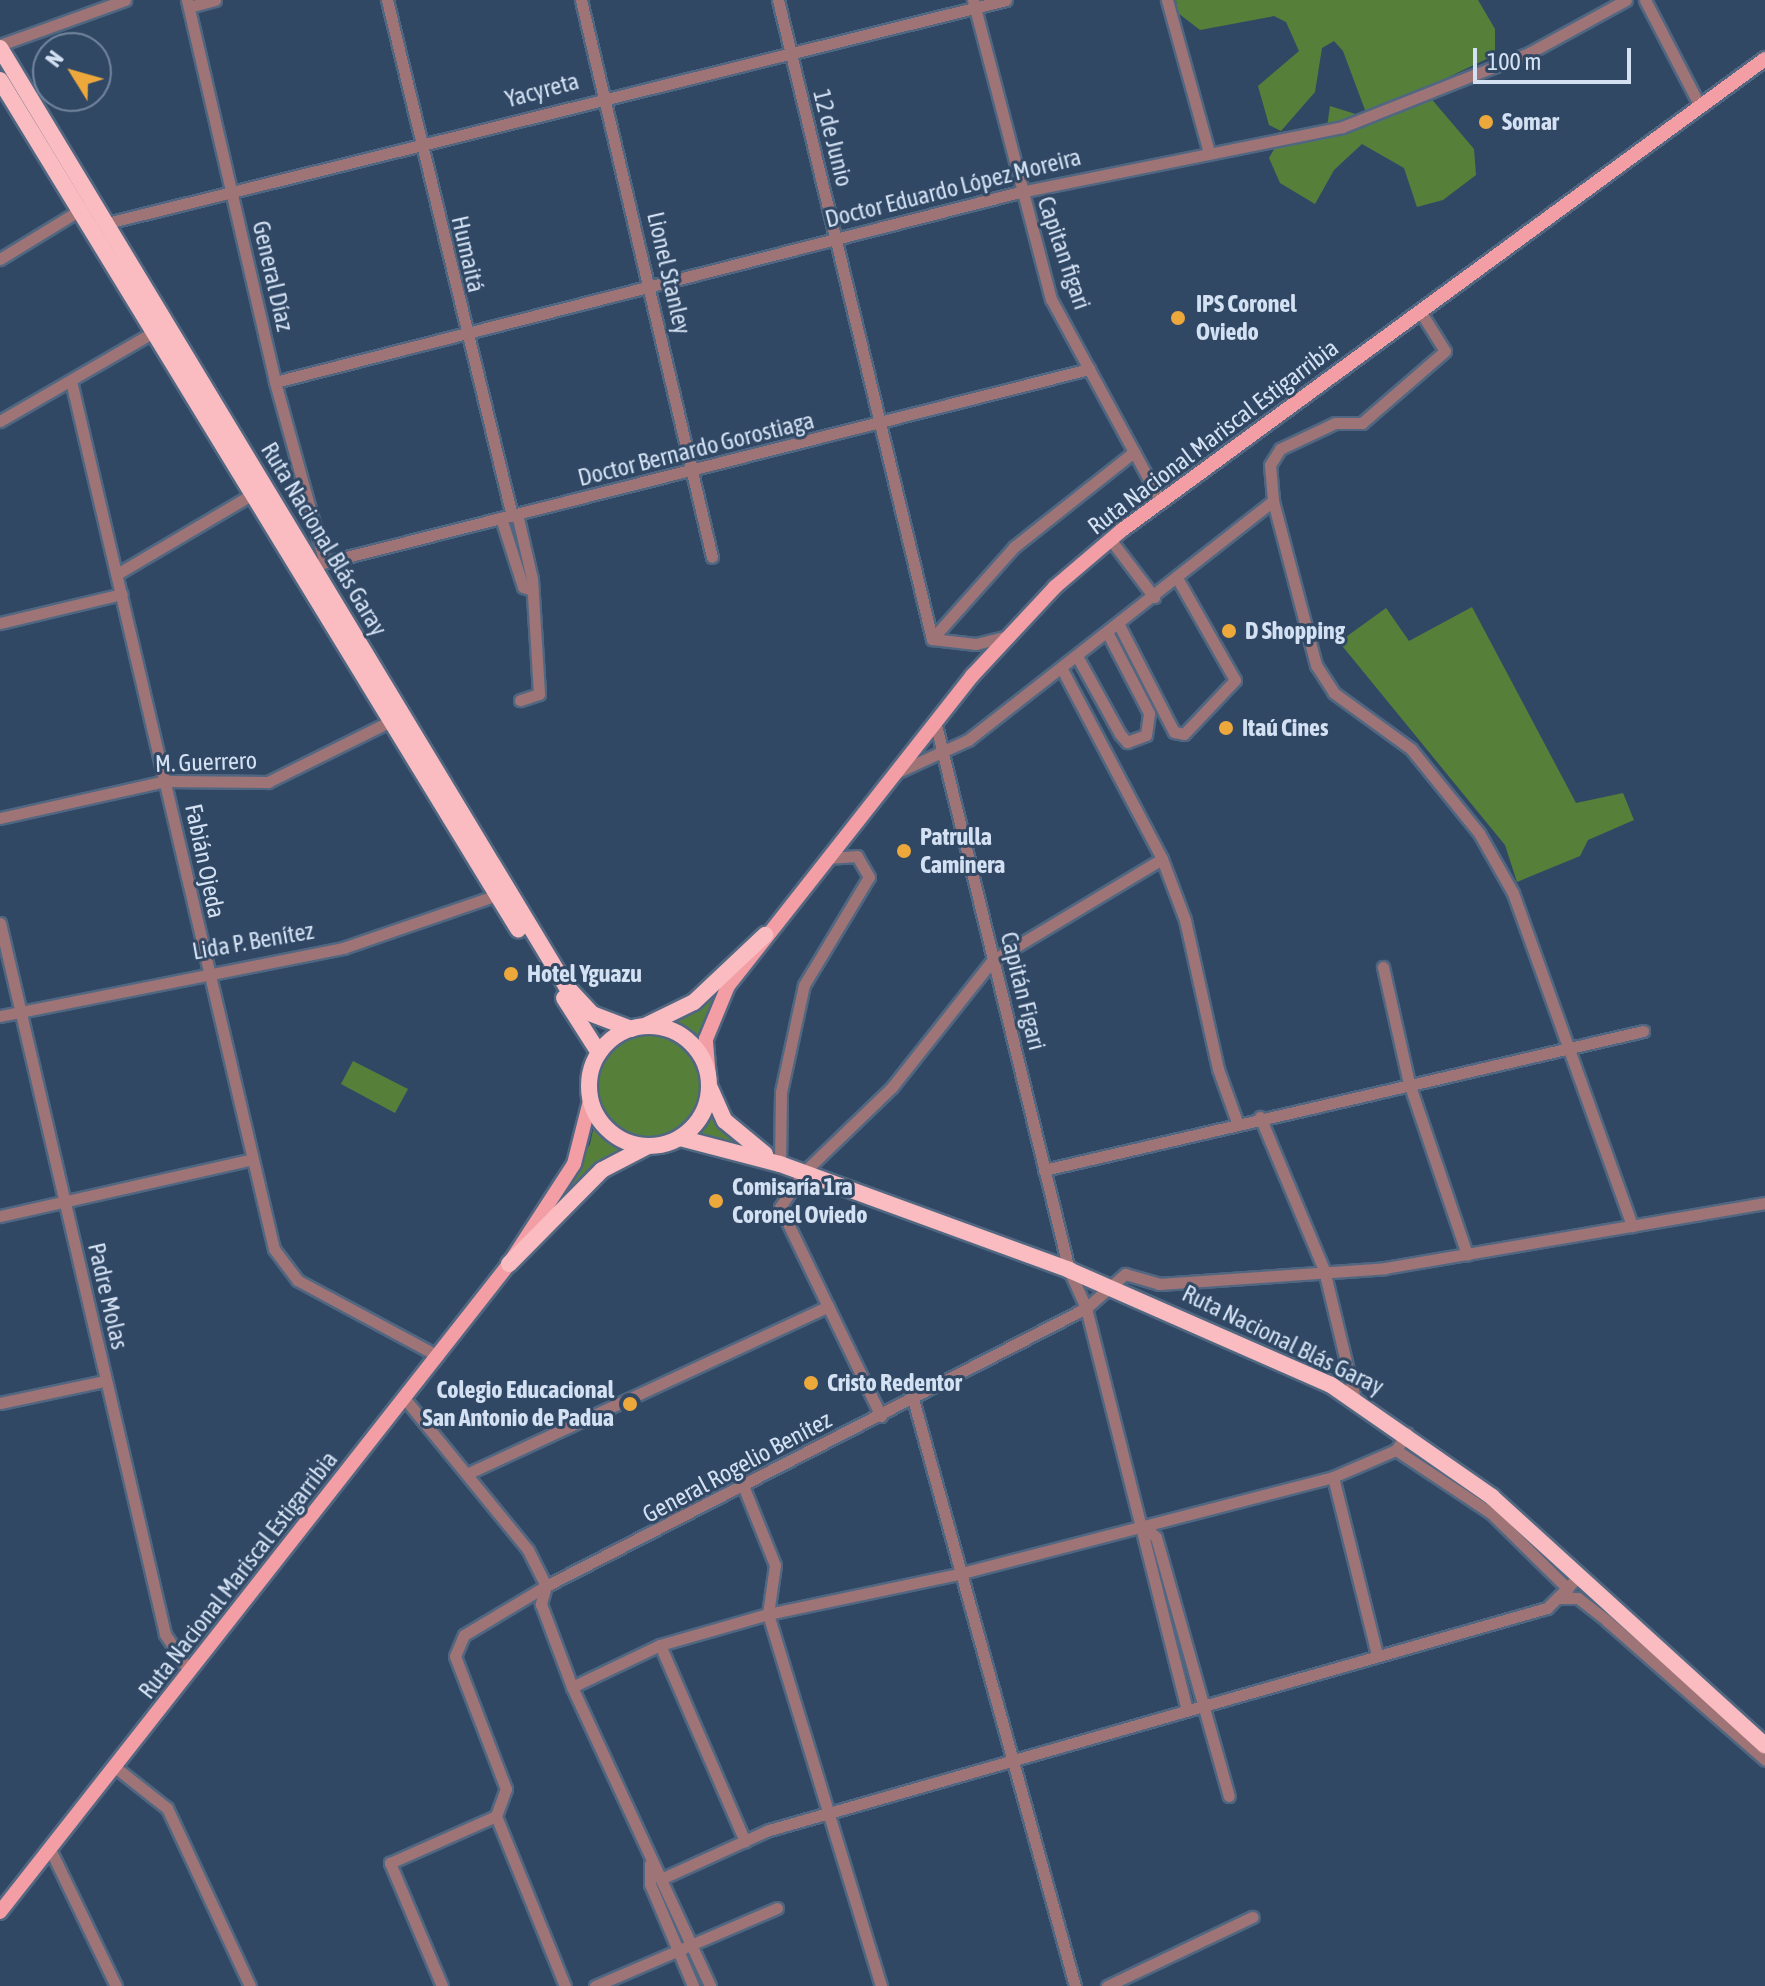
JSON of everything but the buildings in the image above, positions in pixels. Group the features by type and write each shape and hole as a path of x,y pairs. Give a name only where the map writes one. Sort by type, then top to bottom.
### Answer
{"highway":[{"name":"Ruta Nacional Blás Garay","path":"0,46 5,69 161,328 312,566 396,718 599,1053"},
{"name":"Ruta Nacional Blás Garay","path":"0,80 87,206"},
{"name":"Ruta Nacional Blás Garay","path":"161,328 253,494 312,566"},
{"name":"Ruta Nacional Blás Garay","path":"502,894 573,997 604,1022 637,1028"},
{"path":"648,1146 605,1126 591,1097 599,1053 637,1028 694,1002 765,935"},
{"path":"509,1264 602,1170 648,1146 680,1138 703,1112 709,1082 686,1040 637,1028"},
{"name":"Ruta Nacional Blás Garay","path":"709,1082 736,1133 780,1164"},
{"name":"Ruta Nacional Blás Garay","path":"680,1138 780,1164 1069,1270 1355,1399 1407,1432 1569,1588 1765,1745"}],"main road":[{"name":"Ruta Nacional Mariscal Estigarribia","path":"709,1082 714,1012 765,935 1005,637 1110,539 1765,59"},
{"name":"Ruta Nacional Mariscal Estigarribia","path":"0,1912 509,1264 574,1164 591,1097"}],"street":[{"path":"0,46 125,0"},
{"path":"188,4 215,0"},
{"name":"Humaitá","path":"387,0 463,330 510,516"},
{"name":"Lionel Stanley","path":"581,0 712,557"},
{"name":"12 de Junio","path":"778,0 878,427 932,639"},
{"name":"Yacyreta","path":"99,225 604,97 790,54 974,4 1006,0"},
{"path":"1167,0 1209,153"},
{"name":"Doctor Eduardo López Moreira","path":"275,382 463,330 1020,192 1384,115 1531,52 1626,0"},
{"path":"1645,0 1700,106"},
{"name":"General Díaz","path":"188,4 275,382 312,566"},
{"name":"Capitan figari","path":"974,4 1020,192 1051,299 1161,502"},
{"path":"0,259 87,206"},
{"path":"1420,311 1445,351 1362,423 1335,423 1280,449 1270,465 1273,501 1316,665 1334,693 1411,749 1479,833 1513,893 1632,1226"},
{"path":"0,421 161,328"},
{"name":"Doctor Bernardo Gorostiaga","path":"312,566 694,474 1089,369"},
{"name":"Fabián Ojeda","path":"71,381 166,781 205,971 281,1263 297,1280 438,1356"},
{"path":"932,639 1014,547 1134,452"},
{"path":"117,574 253,494"},
{"path":"894,774 941,748 968,740 1063,671 1273,501"},
{"path":"510,516 523,587 533,590"},
{"path":"510,516 533,590 539,694 520,700"},
{"path":"1110,539 1154,597"},
{"path":"1119,625 1174,732 1184,734 1235,680 1177,578"},
{"path":"0,623 122,594"},
{"path":"1078,658 1127,742 1146,735 1149,713 1108,634"},
{"path":"932,639 976,644 1005,637"},
{"path":"1063,671 1162,859 1185,920 1218,1069 1237,1122"},
{"name":"M. Guerrero","path":"0,818 166,781 268,782 396,718"},
{"name":"Capitán Figari","path":"935,721 1069,1270 1086,1308 1143,1526"},
{"path":"780,1164 781,1092 804,985 869,877 857,856 830,858"},
{"path":"881,1416 780,1207 803,1173 892,1087 992,961 1162,859"},
{"name":"Lida P. Benítez","path":"0,1016 205,971 343,948 502,894"},
{"name":"Padre Molas","path":"0,923 165,1634 189,1671"},
{"path":"1383,967 1409,1083 1467,1254"},
{"path":"1044,1170 1237,1122 1643,1031"},
{"path":"1260,1117 1324,1270 1355,1399"},
{"path":"0,1216 252,1159"},
{"path":"1113,1288 1125,1274 1159,1284 1324,1270 1467,1254 1765,1203"},
{"name":"General Rogelio Benítez","path":"496,1816 506,1789 455,1656 464,1635 546,1586 744,1488 1086,1308 1113,1288"},
{"path":"469,1473 828,1306"},
{"path":"0,1403 104,1381"},
{"path":"405,1399 469,1473 528,1550 546,1586 541,1604 572,1687 650,1864 663,1878 710,1986"},
{"path":"913,1399 962,1573 1010,1762 1075,1986"},
{"path":"572,1687 660,1645 768,1614 962,1573 1333,1477 1396,1450 1407,1432"},
{"path":"1396,1450 1491,1513 1578,1598 1765,1760"},
{"path":"1333,1477 1377,1655"},
{"path":"744,1488 775,1565 768,1614 826,1814 881,1986"},
{"path":"1143,1526 1156,1537 1229,1796"},
{"path":"1143,1526 1187,1709"},
{"path":"663,1878 745,1841 826,1814 1547,1608 1569,1588"},
{"path":"660,1645 745,1841"},
{"path":"115,1767 167,1808 250,1986"},
{"path":"442,1986 390,1863 496,1816 565,1986"},
{"path":"50,1849 116,1986"},
{"path":"650,1864 650,1884 693,1986"},
{"path":"595,1986 777,1908"},
{"path":"1107,1986 1252,1917"}],"green space":[{"path":"1176,0 1478,0 1495,29 1495,55 1423,89 1474,149 1476,175 1443,200 1417,207 1404,168 1362,144 1334,170 1315,204 1280,183 1269,158 1276,146 1327,127 1330,106 1368,118 1343,51 1334,41 1322,48 1315,92 1281,131 1269,125 1258,86 1299,51 1286,22 1274,16 1200,30 1178,13"},
{"path":"1472,607 1576,803 1623,793 1634,820 1588,840 1580,856 1517,882 1505,845 1339,642 1386,608 1409,641"},
{"path":"722,985 700,1043 671,1023 691,1014"},
{"path":"650,1034 670,1038 687,1049 698,1066 702,1086 698,1106 687,1123 670,1134 650,1138 630,1134 613,1123 602,1106 598,1086 602,1066 613,1049 630,1038"},
{"path":"353,1061 408,1089 395,1113 341,1084"},
{"path":"712,1111 721,1129 739,1145 697,1134"},
{"path":"595,1121 623,1145 552,1212 590,1144"}],"place":[{"name":"Somar","path":"1486,122"},
{"name":"IPS Coronel Oviedo","path":"1178,318"},
{"name":"D Shopping","path":"1229,631"},
{"name":"Itaú Cines","path":"1226,728"},
{"name":"Patrulla Caminera","path":"904,851"},
{"name":"Hotel Yguazu","path":"511,974"},
{"name":"Comisaría 1ra Coronel Oviedo","path":"716,1201"},
{"name":"Cristo Redentor","path":"811,1383"},
{"name":"Colegio Educacional San Antonio de Padua","path":"630,1404"}]}
